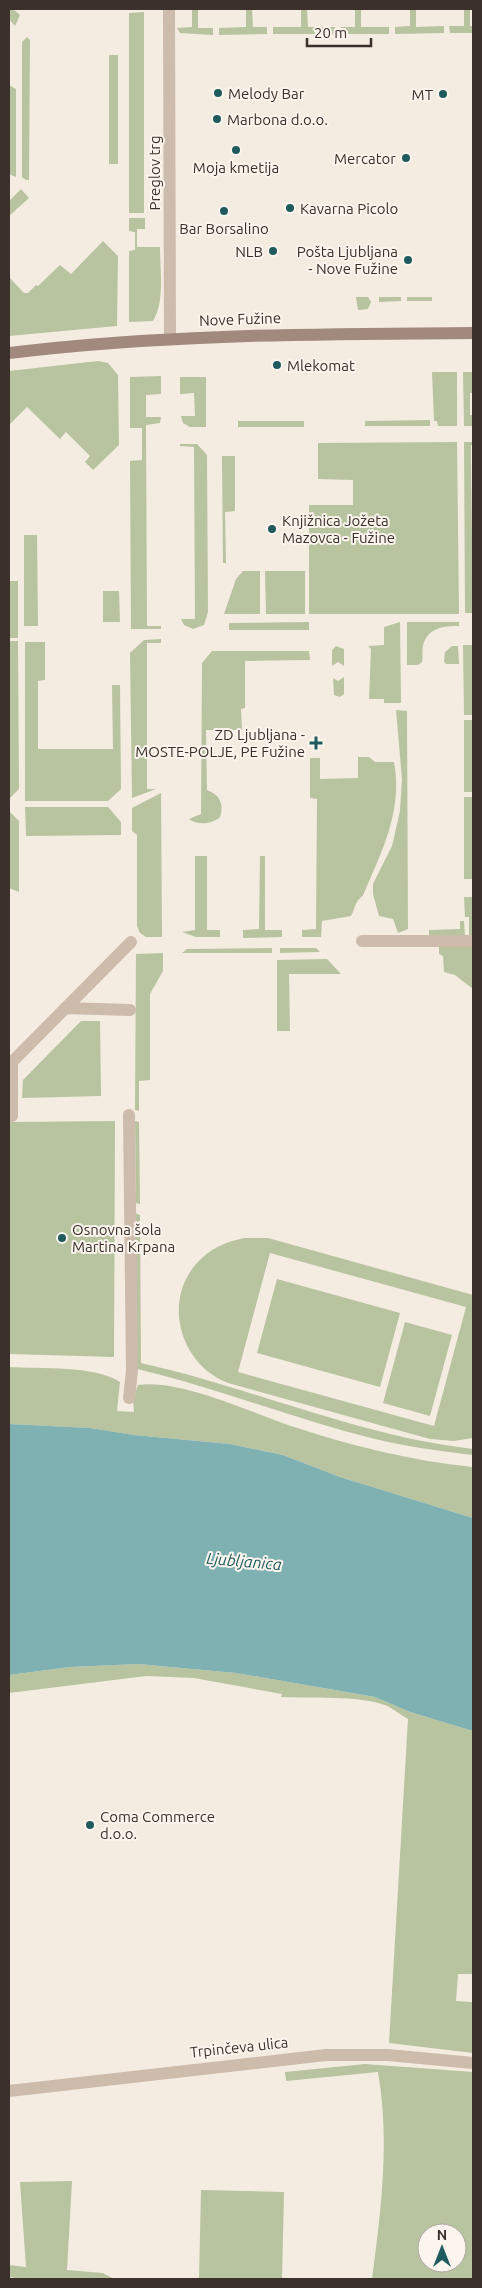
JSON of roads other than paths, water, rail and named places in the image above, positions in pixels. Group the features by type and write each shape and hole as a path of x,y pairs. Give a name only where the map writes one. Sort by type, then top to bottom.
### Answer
{"street":[{"name":"Preglov trg","path":"169,9 170,338"},
{"name":"Nove Fužine","path":"9,353 170,338 257,334 473,333"},
{"path":"362,941 473,941"},
{"path":"9,1116 12,1116 11,1063 131,942"},
{"path":"65,1008 130,1010"},
{"path":"129,1115 132,1371 129,1398"},
{"name":"Trpinčeva ulica","path":"9,2091 326,2055 388,2055 473,2063"}],"water":[{"name":"Ljubljanica","path":"9,1424 90,1428 134,1435 230,1444 283,1455 340,1477 473,1518 473,1731 410,1712 375,1697 236,1673 138,1664 70,1667 9,1675"}],"place":[{"name":"Melody Bar","path":"218,93"},
{"name":"MT","path":"443,94"},
{"name":"Marbona d.o.o.","path":"217,119"},
{"name":"Moja kmetija","path":"236,150"},
{"name":"Mercator","path":"406,158"},
{"name":"Kavarna Picolo","path":"290,208"},
{"name":"Bar Borsalino","path":"224,211"},
{"name":"NLB","path":"273,251"},
{"name":"Pošta Ljubljana - Nove Fužine","path":"408,260"},
{"name":"Mlekomat","path":"277,365"},
{"name":"Knjižnica Jožeta Mazovca - Fužine","path":"272,529"},
{"name":"ZD Ljubljana - MOSTE-POLJE, PE Fužine","path":"316,743"},
{"name":"Osnovna šola Martina Krpana","path":"62,1238"},
{"name":"Coma Commerce d.o.o.","path":"90,1825"}]}
